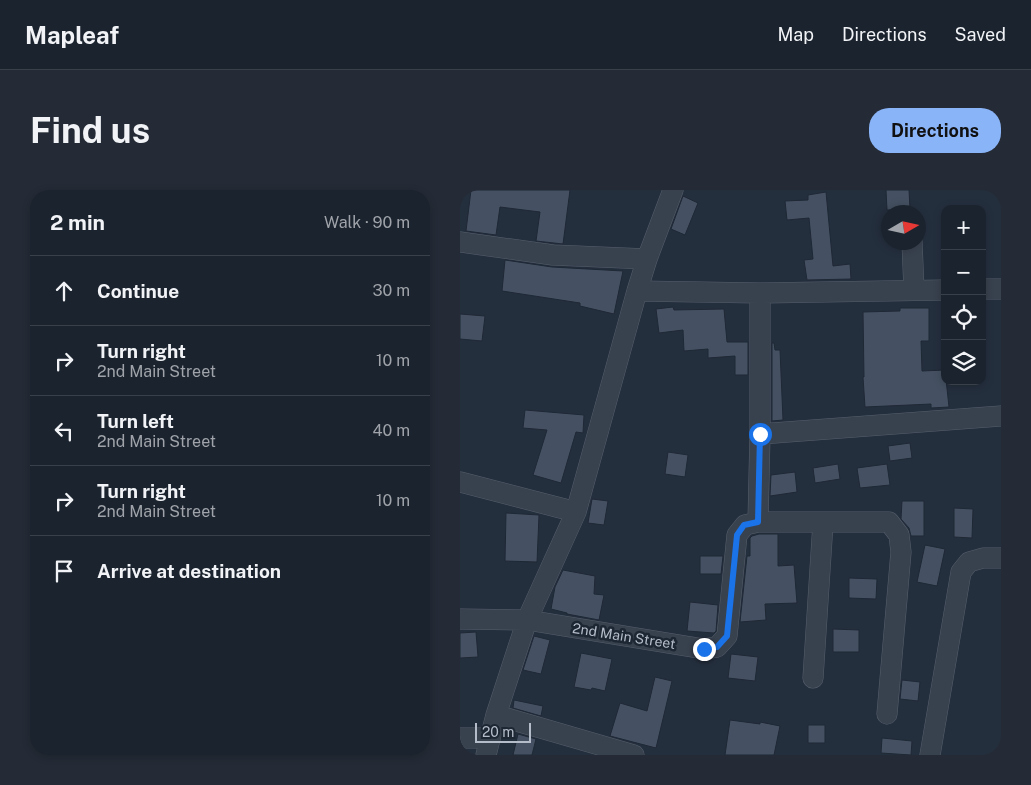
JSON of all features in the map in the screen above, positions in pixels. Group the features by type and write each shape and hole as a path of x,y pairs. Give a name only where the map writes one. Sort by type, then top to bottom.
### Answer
{"street":[{"path":"460,738 488,746 496,715 527,620 576,512 637,291 673,190"},
{"path":"460,242 553,255 647,259"},
{"path":"912,250 914,290"},
{"path":"986,289 1001,288"},
{"path":"637,291 760,293 941,290"},
{"path":"760,293 758,522 890,522 899,535 901,552 887,714"},
{"path":"760,434 1001,416"},
{"path":"460,482 576,512"},
{"name":"2nd Main Street","path":"460,619 527,620 704,649 717,647 727,636 737,535 744,525 758,522"},
{"path":"813,678 824,523"},
{"path":"930,755 961,572 969,562 983,558 1001,558"},
{"path":"496,715 624,754"}],"building":[{"path":"471,190 570,190 563,244 536,241 540,212 500,207 496,235 466,231"},
{"path":"886,190 909,190 910,205 887,205"},
{"path":"826,192 833,266 850,264 851,279 807,280 804,260 813,259 809,218 787,220 785,201 808,200 808,195"},
{"path":"683,196 698,203 685,235 671,229"},
{"path":"505,260 552,267 623,271 614,314 580,306 580,303 502,291"},
{"path":"673,307 674,310 724,309 727,342 748,342 748,375 735,375 735,356 708,358 708,349 684,351 683,330 659,333 656,309"},
{"path":"900,308 929,308 929,341 921,341 922,371 941,370 941,385 947,385 949,407 931,408 931,404 865,407 863,312 900,311"},
{"path":"460,314 485,316 482,341 460,339"},
{"path":"772,343 774,343 775,350 780,350 783,420 772,421"},
{"path":"525,410 584,415 583,433 576,432 561,483 533,475 547,430 523,428"},
{"path":"910,443 912,458 890,461 888,446"},
{"path":"668,452 688,455 685,477 665,474"},
{"path":"838,464 840,479 815,483 813,468"},
{"path":"887,464 890,485 860,488 857,468"},
{"path":"795,472 797,492 770,496 771,475"},
{"path":"592,499 608,501 604,525 588,523"},
{"path":"902,501 924,501 924,536 911,536 909,528 901,519"},
{"path":"954,508 973,509 972,538 954,537"},
{"path":"506,513 539,515 537,562 505,561"},
{"path":"759,534 778,534 778,566 794,565 797,603 765,604 766,620 740,622 747,556 750,556 750,538"},
{"path":"925,545 945,549 937,586 917,582"},
{"path":"700,556 723,556 721,574 700,574"},
{"path":"563,570 595,576 594,594 604,595 599,620 551,609 555,587"},
{"path":"849,578 877,579 876,599 849,598"},
{"path":"690,602 718,605 716,631 714,633 687,631"},
{"path":"833,629 859,630 859,652 833,652"},
{"path":"476,632 478,657 460,658 460,633"},
{"path":"534,636 550,640 541,674 523,670"},
{"path":"581,653 612,659 605,691 574,687"},
{"path":"731,654 758,657 755,681 728,678"},
{"path":"655,677 672,681 656,748 610,736 620,703 647,711"},
{"path":"902,680 920,682 918,701 900,699"},
{"path":"514,700 543,706 541,716 513,708"},
{"path":"730,720 760,724 760,722 780,726 774,755 725,755"},
{"path":"808,725 825,725 825,743 808,743"},
{"path":"518,734 536,739 532,755 513,755"},
{"path":"882,738 912,741 911,755 881,753"}],"route":[{"path":"704,649 717,647 727,636 737,535 744,525 758,522 760,434"}]}
